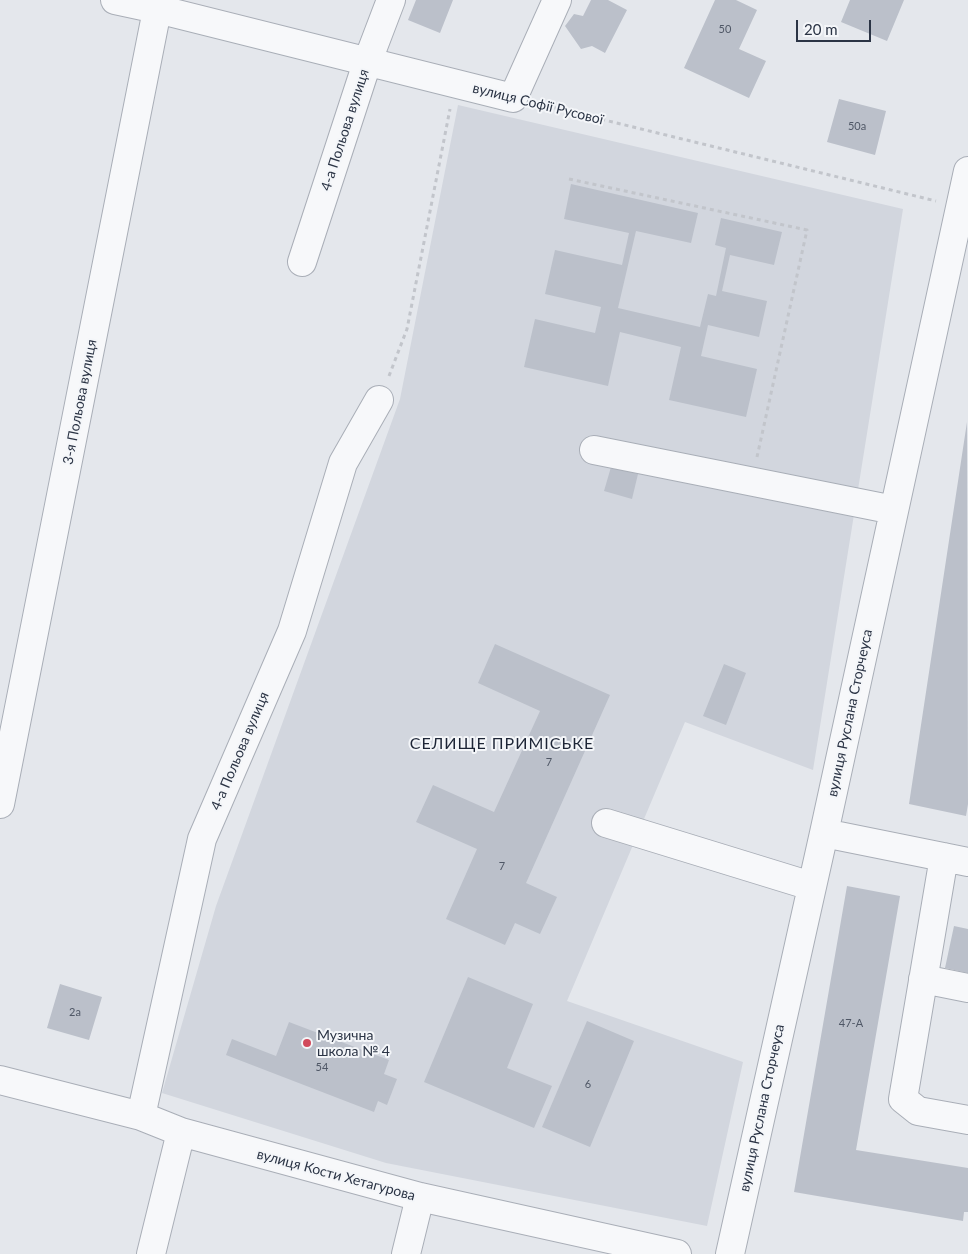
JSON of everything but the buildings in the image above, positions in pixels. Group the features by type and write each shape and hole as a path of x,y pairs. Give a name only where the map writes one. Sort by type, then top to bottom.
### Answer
{"street":[{"name":"вулиця Софії Русової","path":"115,0 158,4 367,62 513,98"},
{"name":"4-а Польова вулиця","path":"302,262 367,62 391,0"},
{"path":"513,98 557,0"},
{"name":"3-я Польова вулиця","path":"0,804 158,4"},
{"name":"вулиця Руслана Сторчеуса","path":"730,1254 894,510 964,207 968,171"},
{"name":"4-а Польова вулиця","path":"141,1116 202,839 292,631 344,463 380,400"},
{"path":"594,450 894,510"},
{"path":"606,823 811,886"},
{"path":"824,833 956,859 923,979 903,1099 918,1112 968,1120"},
{"path":"923,979 968,988"},
{"name":"вулиця Кости Хетагурова","path":"0,1080 141,1116 181,1132 420,1197 677,1254"},
{"path":"151,1254 181,1132"},
{"path":"406,1254 420,1197"}],"path":[{"path":"380,400 406,329 455,84"},
{"name":"вулиця Софії Русової","path":"513,98 964,207"},
{"path":"569,179 807,230 752,482"}],"shaded area":[{"path":"458,105 903,209 813,770 685,722 567,1001 743,1062 707,1226 386,1163 162,1093 216,906 400,399"}],"place":[{"name":"Музична школа № 4","path":"307,1043"}],"district":[{"name":"СЕЛИЩЕ ПРИМІСЬКЕ","path":"502,744"}]}
